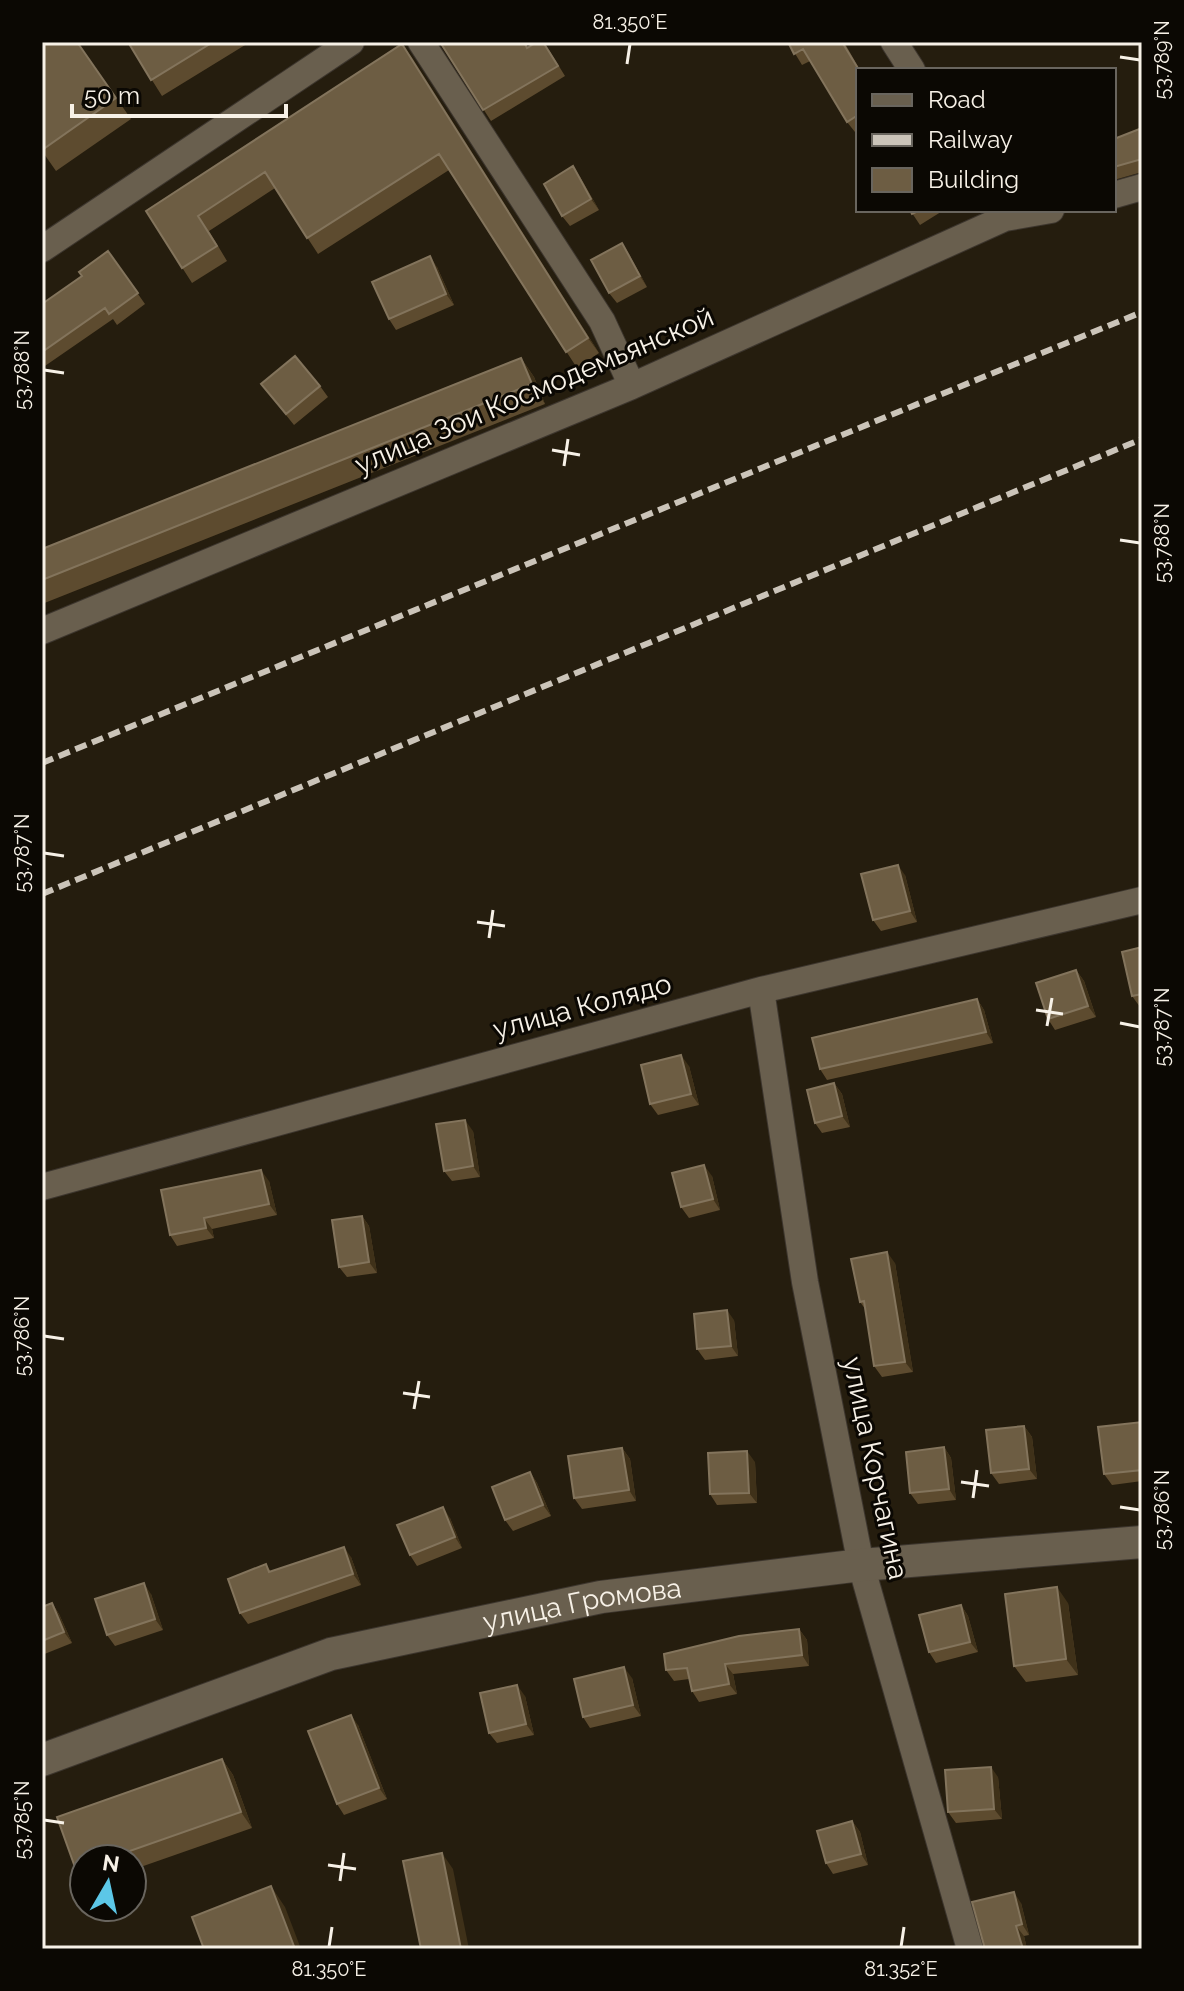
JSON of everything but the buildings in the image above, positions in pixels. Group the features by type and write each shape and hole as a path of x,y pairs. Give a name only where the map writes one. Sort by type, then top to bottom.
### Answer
{"street":[{"path":"42,249 351,42"},
{"path":"421,42 602,321 632,386"},
{"path":"894,42 911,68"},
{"path":"1116,194 1142,187"},
{"name":"улица Зои Космодемьянской","path":"42,631 632,386 1002,214 1026,212"},
{"name":"улица Колядо","path":"42,1187 761,990 1142,900"},
{"name":"улица Корчагина","path":"761,990 805,1282 861,1565 970,1949"},
{"name":"улица Громова","path":"42,1760 331,1654 601,1597 861,1565 1142,1542"}],"railway":[{"path":"42,763 1142,312"},
{"path":"42,894 1142,439"}]}
